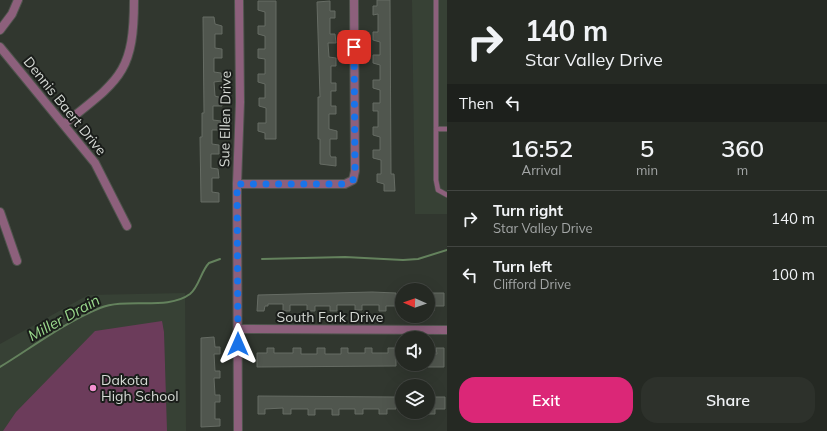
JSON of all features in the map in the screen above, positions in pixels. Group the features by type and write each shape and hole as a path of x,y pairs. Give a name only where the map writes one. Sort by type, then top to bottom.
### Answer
{"street":[{"path":"0,30 12,14 18,0"},
{"path":"64,124 108,89 124,67 132,40 134,0"},
{"name":"Sue Ellen Drive","path":"238,431 237,184 240,102 239,0"},
{"path":"237,184 345,184 353,180 355,171 354,0"},
{"name":"Dennis Baert Drive","path":"0,47 95,163 127,226"},
{"path":"0,212 17,261"},
{"name":"South Fork Drive","path":"238,330 447,330"}],"lane":[{"path":"436,0 436,180 438,190 447,195"},
{"path":"436,129 447,129"}],"shaded area":[{"path":"412,0 447,0 447,214 415,214"},
{"name":"Dakota High School","path":"185,293 186,431 0,431 0,344 88,295"},
{"path":"162,321 164,332 167,431 3,431 16,412 95,331"}],"building":[{"path":"377,0 390,0 391,174 394,174 395,191 384,191 384,184 377,182 377,174 381,174 381,160 373,158 373,150 380,150 380,137 373,135 373,127 378,127 378,111 373,111 373,103 380,103 380,90 373,88 373,80 380,80 380,65 373,63 373,55 380,55 380,42 373,40 373,32 378,32 378,14 373,15 373,6 377,6"},
{"path":"258,1 276,1 276,139 265,139 265,133 258,131 258,123 266,123 266,108 259,106 259,98 265,98 265,84 258,82 258,74 265,74 265,59 258,58 258,49 265,49 265,36 258,34 258,26 265,26 265,12 258,10"},
{"path":"330,1 330,11 335,11 335,18 330,18 330,34 335,34 336,43 328,43 329,57 336,58 336,66 331,66 331,83 336,83 336,91 331,91 331,106 336,106 336,114 329,114 329,129 337,131 337,139 330,139 330,155 331,157 336,157 336,166 320,164 320,139 318,139 318,97 320,97 317,2"},
{"path":"203,17 214,17 215,24 222,26 222,34 215,34 215,48 222,49 222,58 214,58 214,72 221,73 222,81 214,82 215,96 222,98 222,106 213,106 213,120 221,121 221,130 212,130 212,144 219,145 219,154 211,154 211,168 218,169 219,178 212,178 212,192 219,193 219,202 201,202 200,137 202,137 202,113 204,113"},
{"path":"372,292 395,293 395,306 386,306 386,311 379,311 379,305 362,305 362,310 355,310 355,305 337,305 337,311 330,311 330,306 315,306 315,311 307,311 307,305 290,305 290,311 283,311 283,304 268,304 268,306 265,306 264,311 257,311 258,295"},
{"path":"435,293 444,293 444,306 435,306"},
{"path":"214,337 215,347 220,347 220,354 214,354 215,371 220,371 220,378 214,378 215,395 220,395 220,402 215,402 215,419 220,419 220,426 201,427 201,338"},
{"path":"267,348 274,348 274,353 293,353 293,348 301,348 301,354 317,354 317,348 325,348 325,354 341,354 341,348 348,348 348,353 365,353 365,348 372,348 372,353 388,353 388,348 395,348 395,366 257,367 257,353 267,353"},
{"path":"436,348 444,348 444,367 435,367 435,354 437,354"},
{"path":"258,396 395,397 395,409 387,409 387,414 379,414 379,409 363,409 363,414 355,414 355,409 339,409 339,415 332,415 332,409 315,409 315,415 308,415 308,409 291,409 291,414 283,414 283,408 265,409 265,414 258,414"},
{"path":"435,397 445,397 445,409 435,409"}],"waterway":[{"name":"Miller Drain","path":"262,259 345,257 403,260 418,259 447,250"},
{"name":"Miller Drain","path":"0,367 62,327 100,308 111,305 159,303 181,299 193,291 206,266 209,263 220,259"}],"place":[{"name":"Dakota High School","path":"93,388"}],"route":[{"path":"238,344 237,184 345,184 353,180 355,171 354,47"}]}
